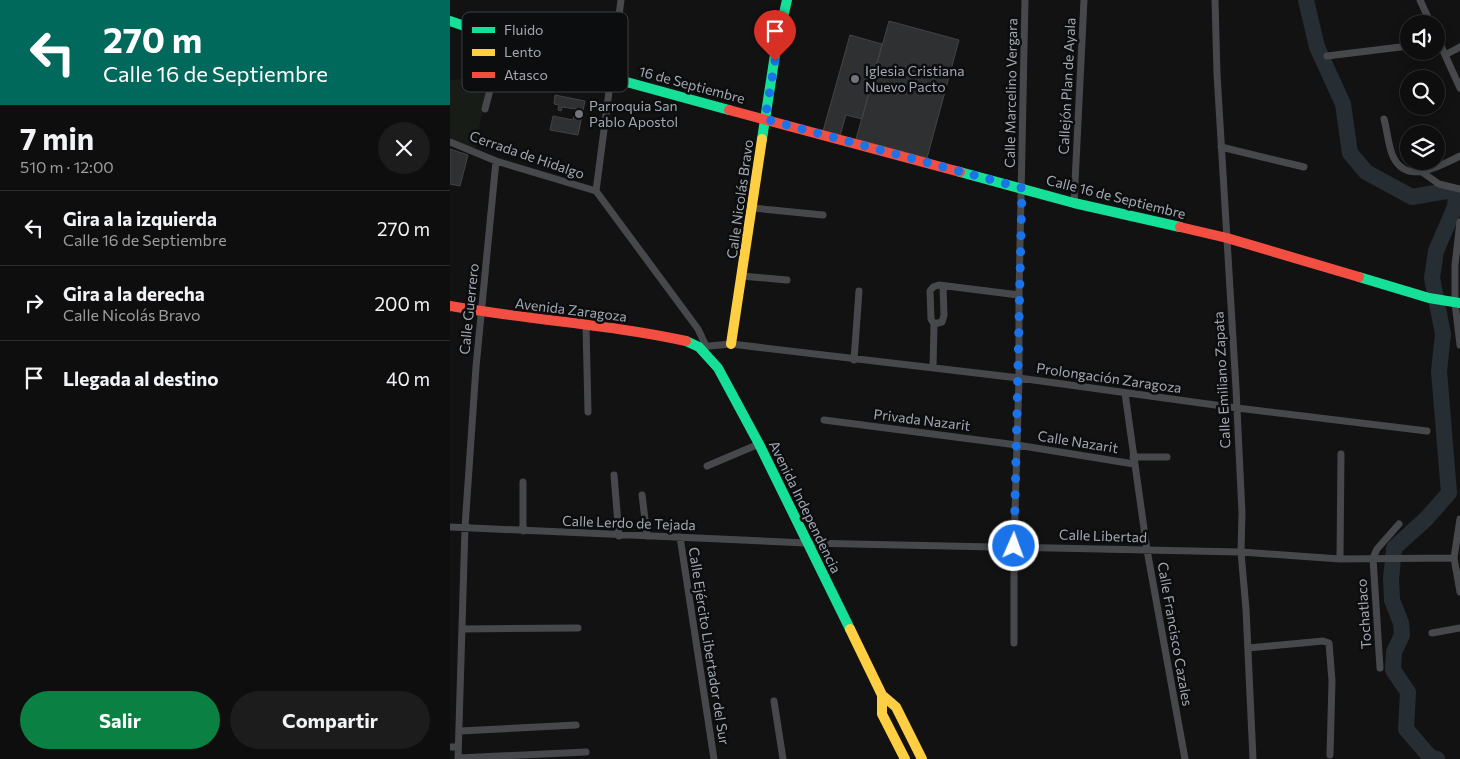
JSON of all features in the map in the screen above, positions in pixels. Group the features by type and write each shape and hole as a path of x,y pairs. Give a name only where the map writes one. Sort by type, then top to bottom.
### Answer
{"main road":[{"name":"Calle Nicolás Bravo","path":"731,344 776,48 787,0"},
{"path":"450,20 462,25"},
{"name":"16 de Septiembre","path":"628,82 765,119"},
{"name":"Calle 16 de Septiembre","path":"765,119 1074,203 1227,238 1429,298 1455,303"},
{"name":"Avenida Zaragoza","path":"450,306 657,335 688,342"},
{"name":"Avenida Independencia","path":"688,342 702,347 718,368 759,444 882,695 896,707 922,759"},
{"name":"Avenida Independencia","path":"882,695 882,714 905,759"}],"street":[{"name":"Calle Marcelino Vergara","path":"1014,643 1014,546 1019,378 1025,0"},
{"name":"Callejón Plan de Ayala","path":"1074,203 1084,0"},
{"name":"Calle Emiliano Zapata","path":"1215,0 1221,147 1242,513 1241,552 1253,759"},
{"path":"1420,0 1427,15"},
{"path":"1327,56 1400,47"},
{"path":"1460,47 1445,55 1460,88"},
{"path":"485,109 490,92"},
{"path":"596,191 610,92"},
{"path":"1384,119 1393,155 1404,168 1422,172 1439,184 1460,189"},
{"name":"Cerrada de Hidalgo","path":"450,142 496,161 596,191"},
{"path":"1221,147 1304,167"},
{"path":"1422,172 1460,156"},
{"name":"Calle Guerrero","path":"458,758 465,528 474,386 483,312 496,161"},
{"name":"Avenida Independencia","path":"596,191 698,330 702,347"},
{"path":"753,208 823,215"},
{"path":"1460,222 1455,265 1455,303 1460,345"},
{"path":"742,276 787,280"},
{"path":"937,324 931,319 930,291 933,287 941,286 1019,295"},
{"path":"933,368 937,324 944,315 941,286"},
{"path":"854,360 859,291"},
{"path":"586,326 588,412"},
{"name":"Prolongación Zaragoza","path":"702,347 731,344 1019,378 1236,408 1427,431"},
{"name":"Calle Francisco Cazales","path":"1125,393 1147,550 1185,759"},
{"name":"Privada Nazarit","path":"824,420 1017,445"},
{"path":"707,466 759,444"},
{"name":"Calle Nazarit","path":"1017,445 1134,461 1167,456"},
{"path":"1340,454 1340,559"},
{"path":"614,475 618,536"},
{"path":"523,482 523,531"},
{"path":"642,495 647,536"},
{"path":"1460,519 1458,546 1454,558 1460,592"},
{"path":"1373,558 1382,542 1399,524"},
{"name":"Calle Lerdo de Tejada","path":"450,527 806,543"},
{"name":"Calle Ejército Libertador del Sur","path":"680,537 714,759"},
{"name":"Calle Libertad","path":"806,543 1241,552 1340,559 1454,558"},
{"name":"Tochatlaco","path":"1373,558 1380,668"},
{"path":"462,629 578,628"},
{"path":"1432,633 1460,628"},
{"path":"1248,648 1323,641 1329,643 1332,673 1330,756"},
{"path":"774,701 783,759"},
{"path":"460,731 576,726"},
{"path":"450,747 458,748"},
{"path":"458,758 586,752"}],"shaded area":[{"path":"462,79 462,92 486,92 474,154 450,145 450,80"}],"building":[{"path":"889,21 959,40 927,158 856,139"},
{"name":"Iglesia Cristiana Nuevo Pacto","path":"850,35 882,44 862,119 846,115 840,136 823,131"},
{"name":"Parroquia San Pablo Apostol","path":"555,95 585,101 578,135 550,130 553,116 573,120 576,109 562,107 561,111 558,110 559,105 554,104"},
{"path":"450,149 468,155 460,186 450,184"}],"waterway":[{"path":"1306,0 1317,47 1343,104 1350,153 1366,172 1412,197 1446,191 1456,193 1455,207 1436,251 1432,278 1443,334 1439,371 1449,493 1426,519 1394,548 1391,579 1392,600 1401,623 1402,635 1394,652 1393,670 1408,692 1406,729 1430,757 1437,759"}],"traffic: fast":[{"path":"762,139 776,48 787,0"},
{"path":"450,21 462,25"},
{"path":"628,82 729,110"},
{"path":"960,172 1074,203 1180,227"},
{"path":"1359,277 1429,298 1460,303"},
{"path":"686,341 699,347 718,368 759,444 850,629"}],"traffic: slow":[{"path":"731,344 762,139"},
{"path":"850,629 882,695 882,714 905,759"},
{"path":"882,695 896,707 922,759"}],"traffic: jam":[{"path":"729,110 960,172"},
{"path":"1180,227 1227,238 1359,277"},
{"path":"450,306 627,330 686,341"}],"place":[{"name":"Iglesia Cristiana Nuevo Pacto","path":"855,79"},
{"name":"Parroquia San Pablo Apostol","path":"579,114"}],"route":[{"path":"775,61 765,119 1022,188 1014,546"}]}
